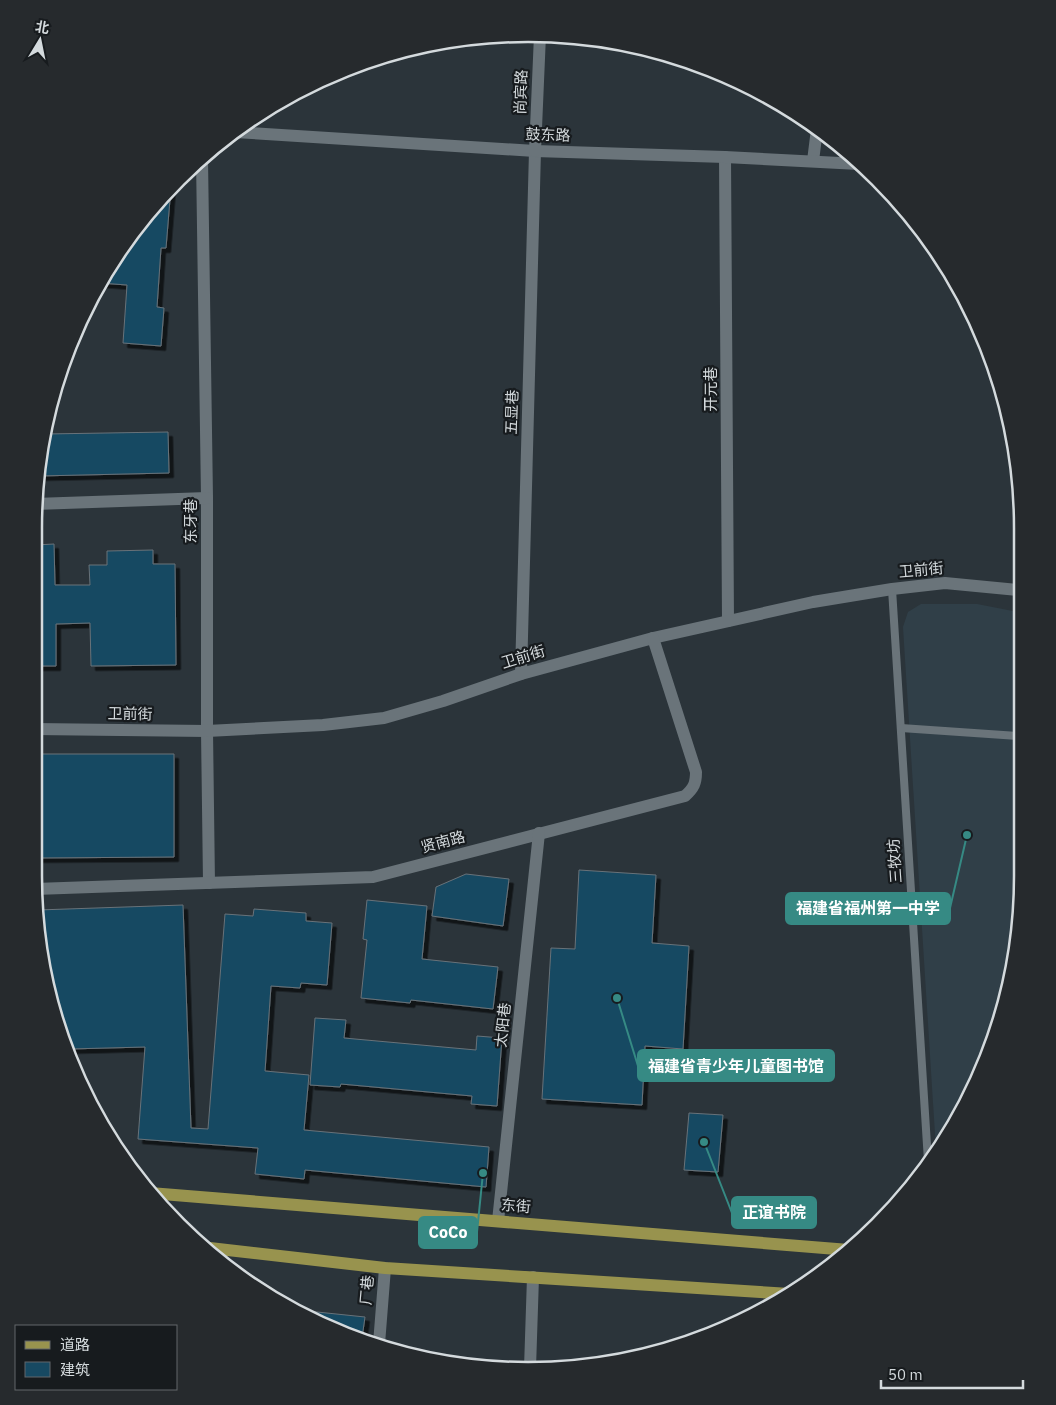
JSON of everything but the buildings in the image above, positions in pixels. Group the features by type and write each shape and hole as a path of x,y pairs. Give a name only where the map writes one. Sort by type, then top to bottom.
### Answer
{"main road":[{"name":"东街","path":"160,1194 839,1249"},
{"path":"216,1249 385,1268 777,1293"}],"street":[{"name":"尚宾路","path":"535,151 540,43"},
{"name":"鼓东路","path":"246,133 535,151 848,163"},
{"path":"813,161 816,137"},
{"name":"五显巷","path":"520,674 535,151"},
{"name":"开元巷","path":"725,157 728,621"},
{"name":"东牙巷","path":"202,169 207,498 209,883"},
{"path":"44,504 207,498"},
{"name":"卫前街","path":"42,729 207,731 322,725 384,718 443,701 520,674 653,638 813,602 892,589 945,583 1014,590"},
{"name":"贤南路","path":"43,889 373,877 685,796 692,790 696,782 696,772 653,638"},
{"name":"太阳巷","path":"498,1221 539,833"},
{"name":"厂巷","path":"379,1339 385,1268"},
{"path":"530,1362 533,1278"}],"lane":[{"name":"三牧坊","path":"892,589 928,1153"},
{"path":"901,728 1014,736"}],"shaded area":[{"path":"921,604 977,604 1014,611 1014,877 1009,940 997,1003 988,1033 977,1063 963,1092 935,1141 903,627 908,612"}],"place":[{"name":"福建省福州第一中学","path":"967,835"},
{"name":"福建省青少年儿童图书馆","path":"617,998"},
{"name":"正谊书院","path":"704,1142"},
{"name":"CoCo","path":"483,1173"}]}
